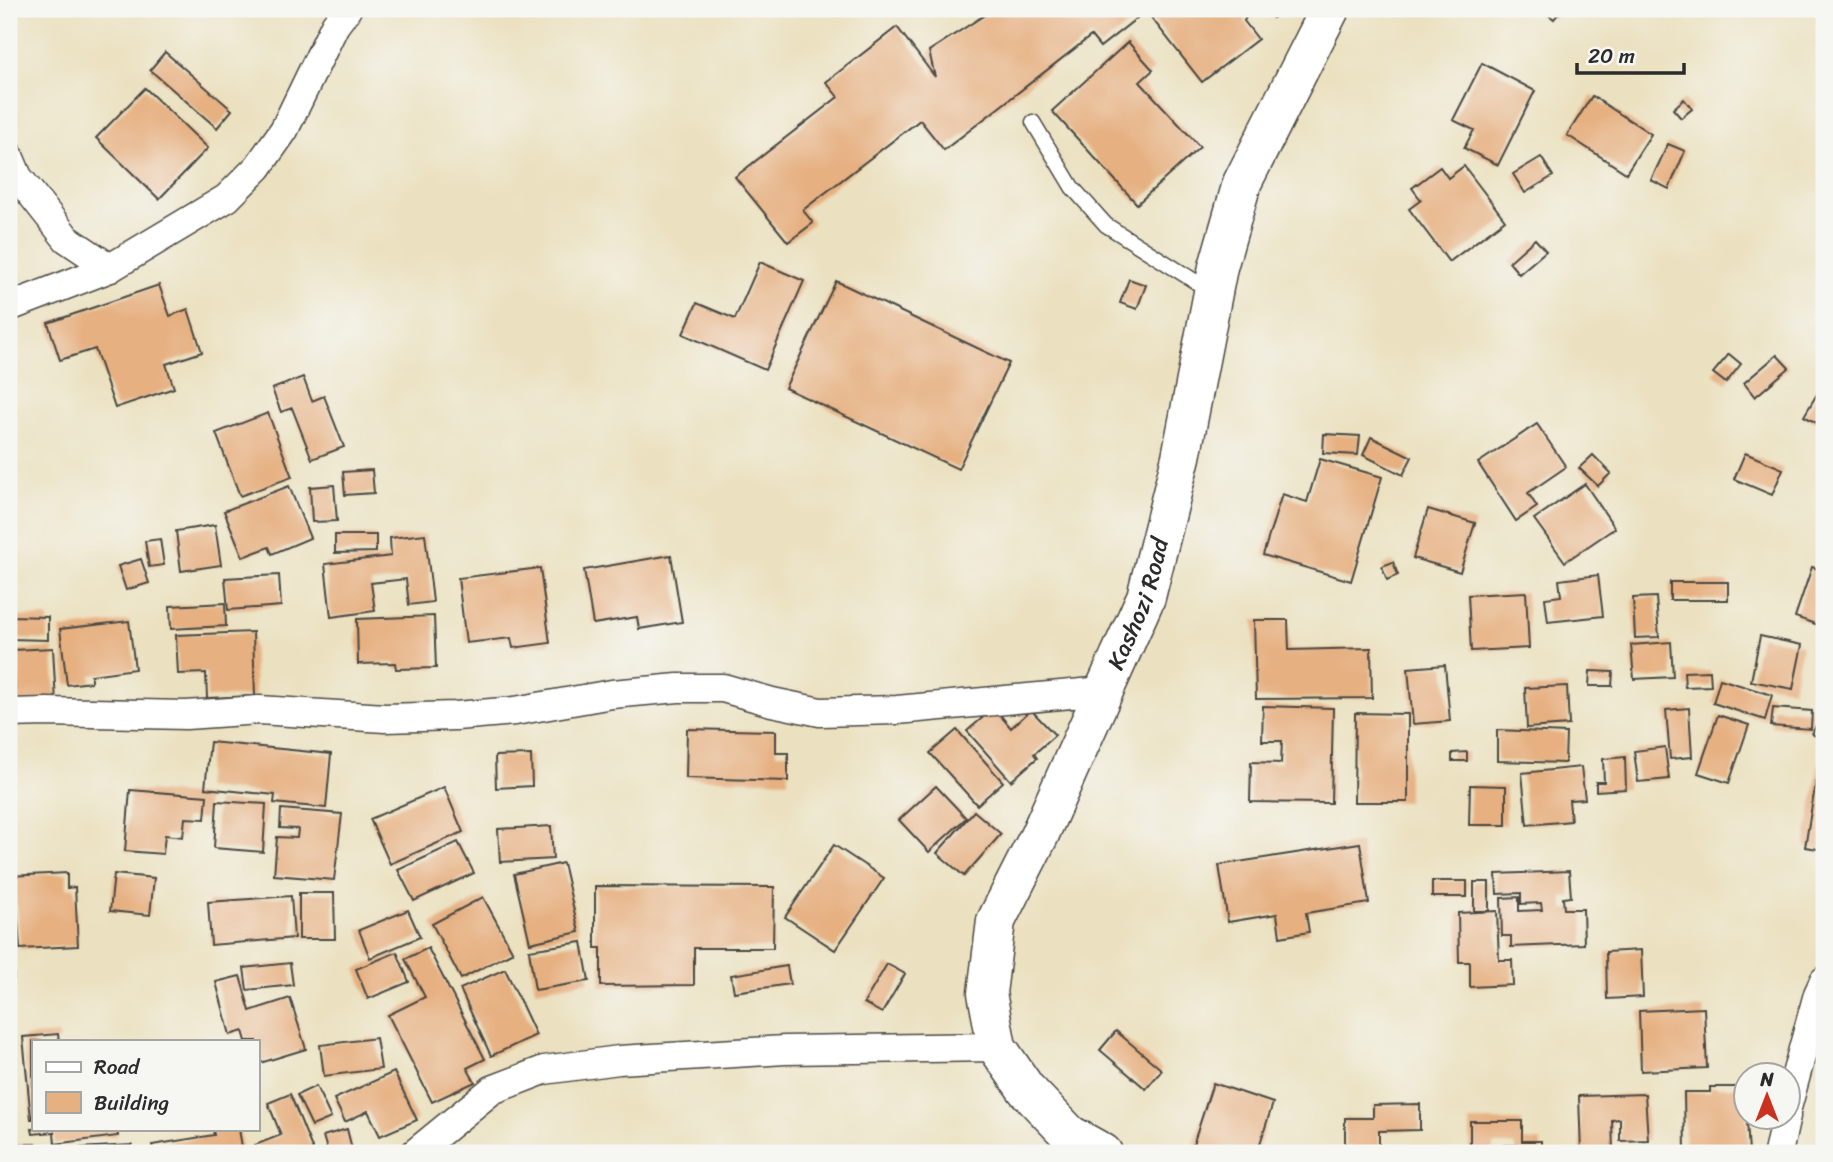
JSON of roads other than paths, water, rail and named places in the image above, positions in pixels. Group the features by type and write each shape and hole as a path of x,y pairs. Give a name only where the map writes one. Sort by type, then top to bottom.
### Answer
{"main road":[{"name":"Kashozi Road","path":"1103,1153 1069,1133 1026,1089 997,1047 988,993 996,921 1039,836 1146,597 1181,457 1218,267 1242,183 1330,9"}],"street":[{"path":"9,307 110,268 227,198 258,167 284,130 335,25 347,9"},
{"path":"9,156 18,177 67,239 110,268"},
{"path":"9,713 186,715 259,710 385,718 444,716 515,711 612,694 678,688 723,688 820,712 897,709 1104,691"},
{"path":"1800,1060 1824,981"},
{"path":"415,1153 492,1090 544,1070 619,1060 785,1050 997,1047"},
{"path":"1778,1153 1783,1130"}],"lane":[{"path":"1033,122 1072,187 1106,225 1213,293"}]}
